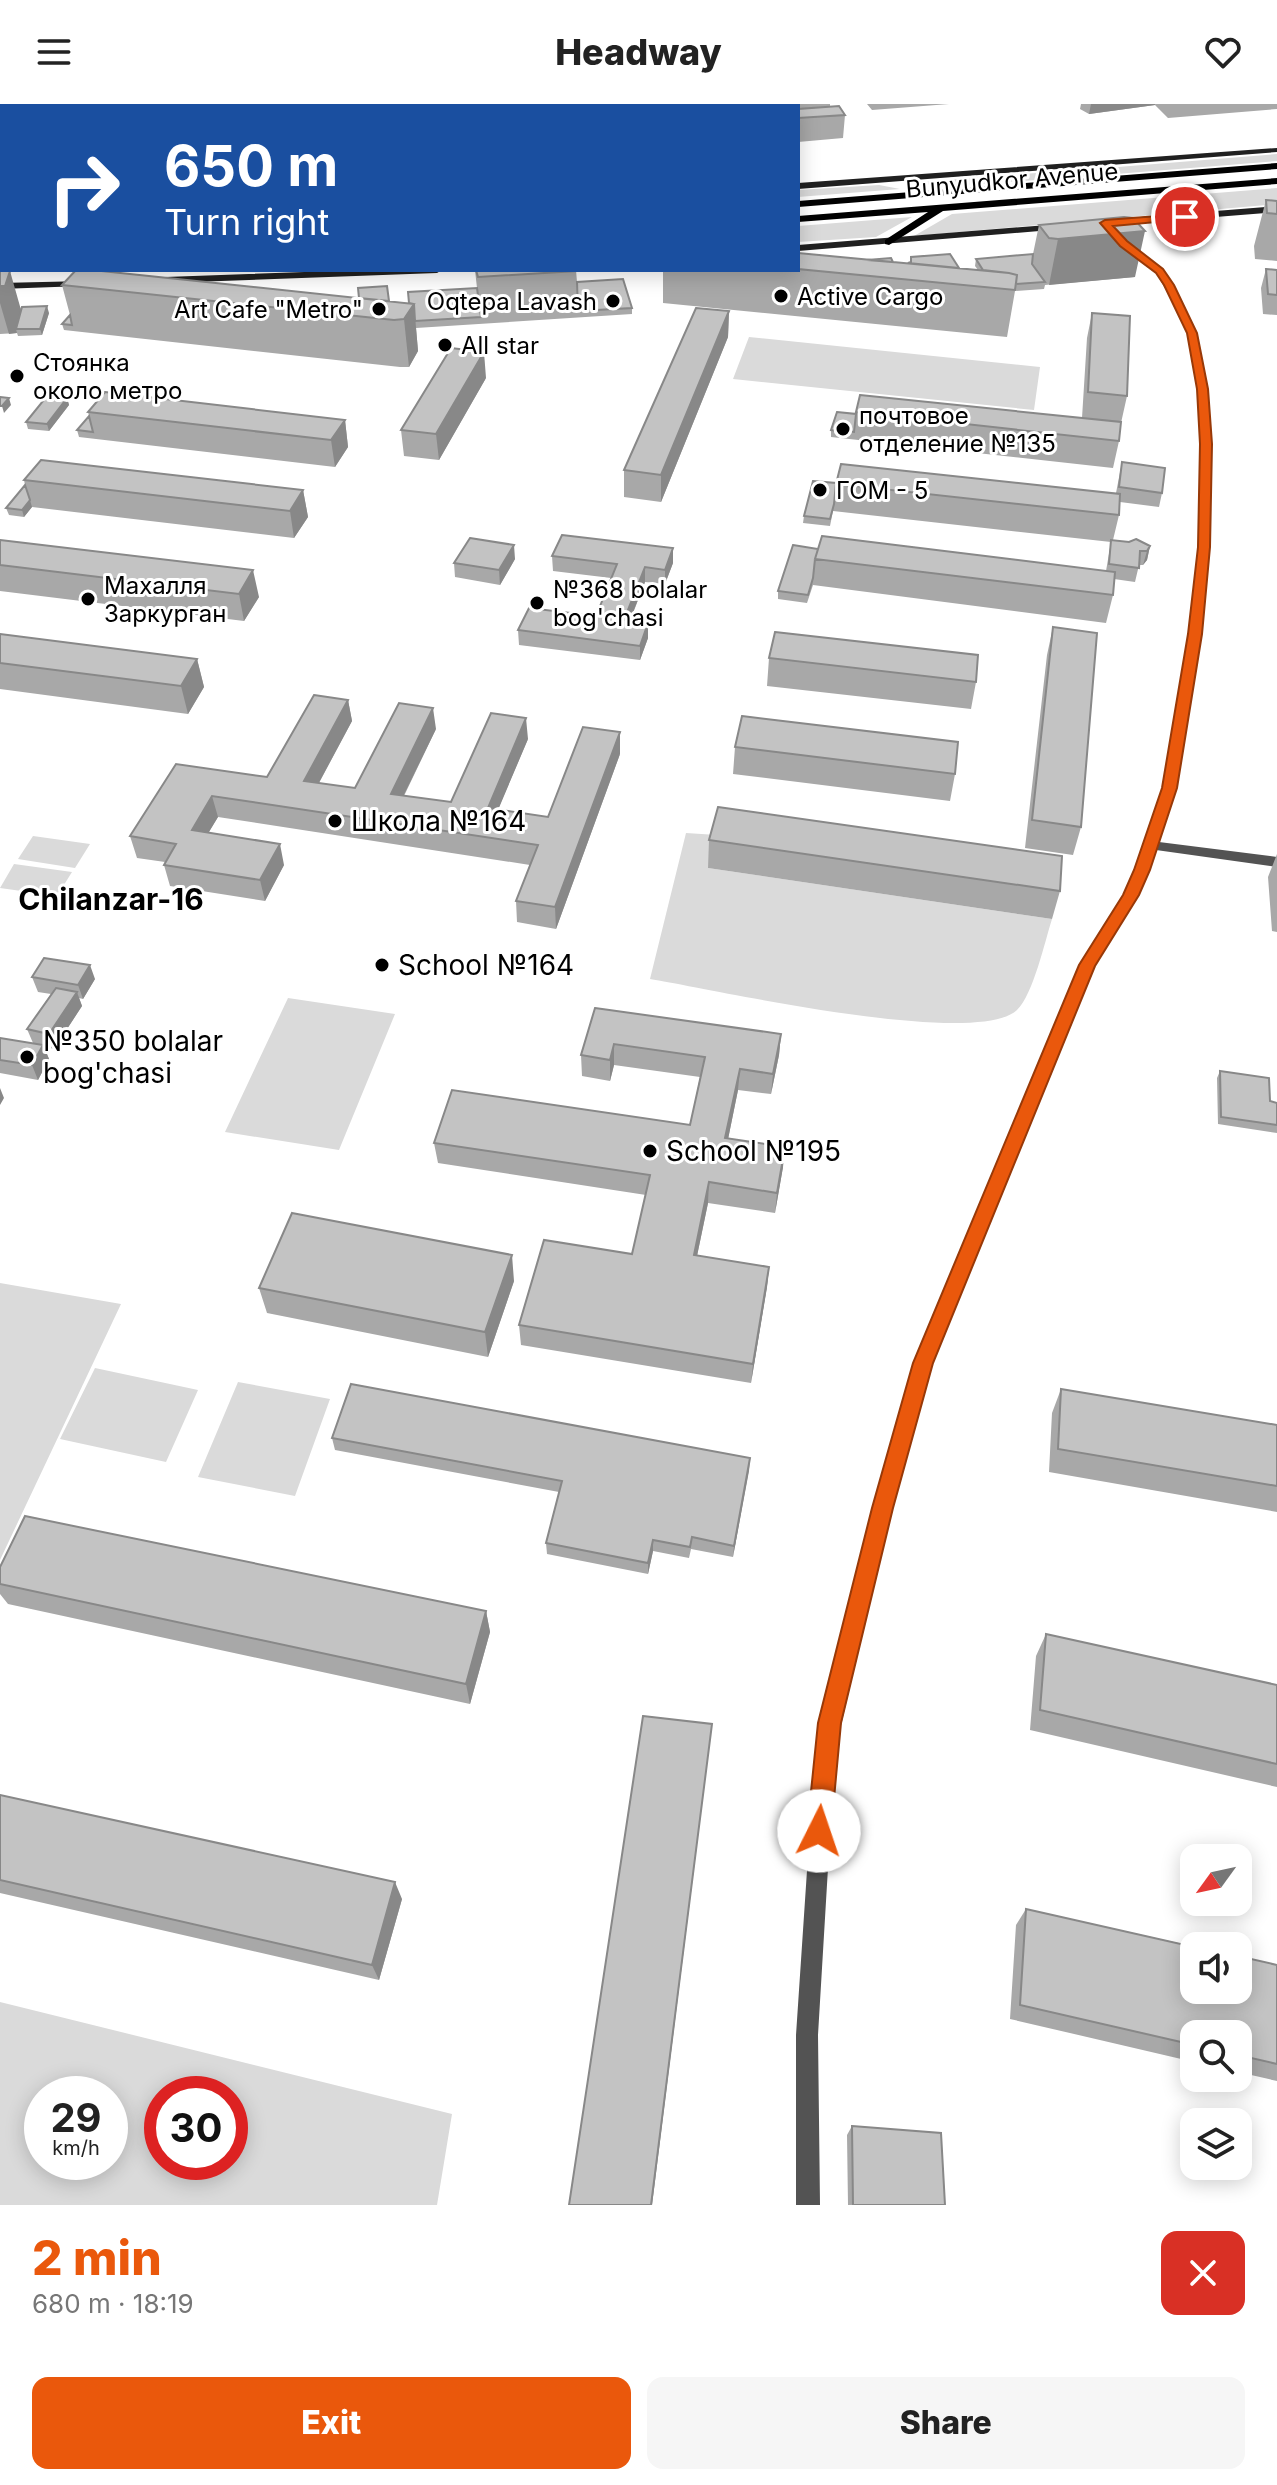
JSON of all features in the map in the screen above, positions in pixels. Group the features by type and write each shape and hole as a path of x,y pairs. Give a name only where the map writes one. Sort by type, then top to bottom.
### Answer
{"main road":[{"path":"1045,184 1076,166"},
{"name":"Bunyudkor Avenue","path":"800,204 1277,166"},
{"path":"889,181 937,192"},
{"name":"Bunyudkor Avenue","path":"800,219 1277,181"},
{"path":"889,242 942,208"}],"street":[{"path":"800,186 1277,150"},
{"path":"808,2205 804,2114 807,1997 825,1751 830,1723 883,1508 923,1363 1087,965 1131,895 1170,788 1199,604 1206,495 1204,416 1192,333 1160,271 1124,243 1105,223 1277,209"},
{"path":"800,248 1074,226"},
{"path":"156,281 386,272"},
{"path":"0,286 94,283"},
{"path":"1151,845 1277,862"}],"shaded area":[{"path":"1277,154 1277,161 1066,178 1081,170"},
{"path":"1050,172 1037,180 938,187 919,182"},
{"path":"879,185 900,189 800,197 800,190"},
{"path":"1277,188 1277,204 914,236 952,214"},
{"path":"912,217 876,237 800,242 800,226"},
{"path":"749,337 1040,367 1034,410 733,379"},
{"path":"686,833 717,835 708,868 1052,919 1028,993 1017,1010 992,1020 951,1023 841,1013 650,979"},
{"path":"33,836 90,844 75,868 18,859"},
{"path":"14,864 72,872 57,896 0,888"},
{"path":"288,998 395,1014 339,1150 225,1132"},
{"path":"0,1283 121,1304 0,1560"},
{"path":"95,1368 198,1390 166,1462 60,1439"},
{"path":"238,1382 330,1399 295,1496 198,1477"},
{"path":"0,2002 452,2114 437,2205 0,2205"}],"building":[{"path":"839,106 845,115 800,118 800,109"},
{"path":"1266,200 1277,201 1277,214 1267,213"},
{"path":"1133,218 1145,231 1058,239 1049,238 1039,225"},
{"path":"800,253 1009,273 1017,275 1015,290 800,269"},
{"path":"950,254 959,268 908,263 911,257"},
{"path":"1033,254 1032,264 1045,282 1016,284 1017,275 983,270 976,259"},
{"path":"891,258 893,262 867,260"},
{"path":"1266,269 1277,270 1277,295 1268,294"},
{"path":"0,272 10,272 5,286 0,286"},
{"path":"74,272 111,272 414,304 404,319 394,320 62,285"},
{"path":"477,272 560,272 478,277"},
{"path":"623,279 632,308 578,311 577,282"},
{"path":"387,286 389,301 359,298 358,288"},
{"path":"477,288 481,317 415,321 414,304 409,303 408,292"},
{"path":"47,306 40,329 16,329 22,307"},
{"path":"696,308 729,311 661,475 624,470"},
{"path":"1092,313 1130,316 1127,396 1088,392"},
{"path":"70,315 72,325 62,324"},
{"path":"451,348 484,352 436,434 401,430"},
{"path":"105,392 345,420 331,440 88,412"},
{"path":"860,395 1121,422 1119,441 856,412"},
{"path":"47,396 67,398 47,424 26,422"},
{"path":"0,397 9,398 2,406 0,406"},
{"path":"837,412 856,414 854,432 831,430"},
{"path":"89,416 93,432 77,430"},
{"path":"41,460 303,490 290,511 24,480"},
{"path":"1122,462 1165,468 1162,493 1119,487"},
{"path":"841,464 1120,494 1119,515 836,484"},
{"path":"813,481 836,483 830,519 804,516"},
{"path":"25,485 30,500 22,510 6,508"},
{"path":"562,535 673,548 665,570 645,567 624,620 648,623 640,646 518,630 529,608 596,616 617,564 552,556"},
{"path":"822,536 1115,572 1113,595 815,559"},
{"path":"470,538 514,545 499,570 454,563"},
{"path":"1136,539 1150,546 1147,551 1140,551 1139,568 1109,564 1111,540 1129,542"},
{"path":"0,540 253,570 239,594 0,565"},
{"path":"793,545 818,549 808,595 778,591"},
{"path":"1053,627 1097,633 1081,827 1032,820"},
{"path":"775,632 978,655 976,682 769,658"},
{"path":"0,634 197,659 181,686 0,663"},
{"path":"314,695 348,700 304,781 355,788 399,703 433,708 391,794 451,802 491,713 526,718 488,808 548,817 583,727 620,732 555,907 516,901 538,845 212,796 192,830 280,844 260,880 164,865 176,844 130,836 176,764 267,777"},
{"path":"742,716 958,742 955,774 735,747"},
{"path":"718,807 1062,856 1060,891 709,840"},
{"path":"44,958 90,965 78,985 32,977"},
{"path":"56,988 77,992 49,1034 27,1029"},
{"path":"595,1008 781,1034 773,1074 740,1069 725,1138 785,1147 777,1193 709,1182 694,1255 769,1267 753,1364 519,1325 544,1240 632,1254 650,1175 434,1143 452,1090 690,1125 705,1057 614,1044 610,1060 581,1055"},
{"path":"0,1038 43,1045 32,1065 0,1060"},
{"path":"1220,1071 1269,1078 1270,1101 1277,1103 1277,1125 1221,1117"},
{"path":"292,1213 512,1255 485,1332 259,1288"},
{"path":"351,1384 750,1458 734,1546 692,1537 690,1547 653,1540 648,1563 546,1543 562,1481 332,1438"},
{"path":"1061,1389 1277,1425 1277,1486 1058,1449"},
{"path":"25,1516 486,1611 466,1684 0,1584 0,1567"},
{"path":"1046,1634 1277,1685 1277,1764 1040,1710"},
{"path":"643,1716 712,1724 651,2205 569,2205"},
{"path":"0,1795 395,1882 372,1965 0,1880"},
{"path":"1026,1909 1180,1944 1180,2004 1252,2004 1252,1959 1277,1965 1277,2064 1252,2058 1252,2020 1180,2020 1180,2042 1020,2005"},
{"path":"852,2126 941,2133 945,2205 853,2205"}],"place":[{"name":"Active Cargo","path":"781,296"},
{"name":"Oqtepa Lavash","path":"613,301"},
{"name":"Art Cafe \"Metro\"","path":"379,309"},
{"name":"All star","path":"445,345"},
{"name":"Стоянка около метро","path":"17,376"},
{"name":"почтовое отделение №135","path":"843,429"},
{"name":"ГОМ - 5","path":"820,490"},
{"name":"Махалля Заркурган","path":"88,599"},
{"name":"№368 bolalar bog'chasi","path":"537,603"},
{"name":"Школа №164","path":"335,821"},
{"name":"School №164","path":"382,965"},
{"name":"№350 bolalar bog'chasi","path":"27,1057"},
{"name":"School №195","path":"650,1151"}],"district":[{"name":"Chilanzar-16","path":"111,899"}],"route":[{"path":"819,1831 830,1723 883,1508 923,1363 1087,965 1131,895 1142,870 1170,788 1195,634 1204,547 1206,444 1202,389 1192,333 1169,285 1160,271 1124,243 1105,223 1185,217"}]}
